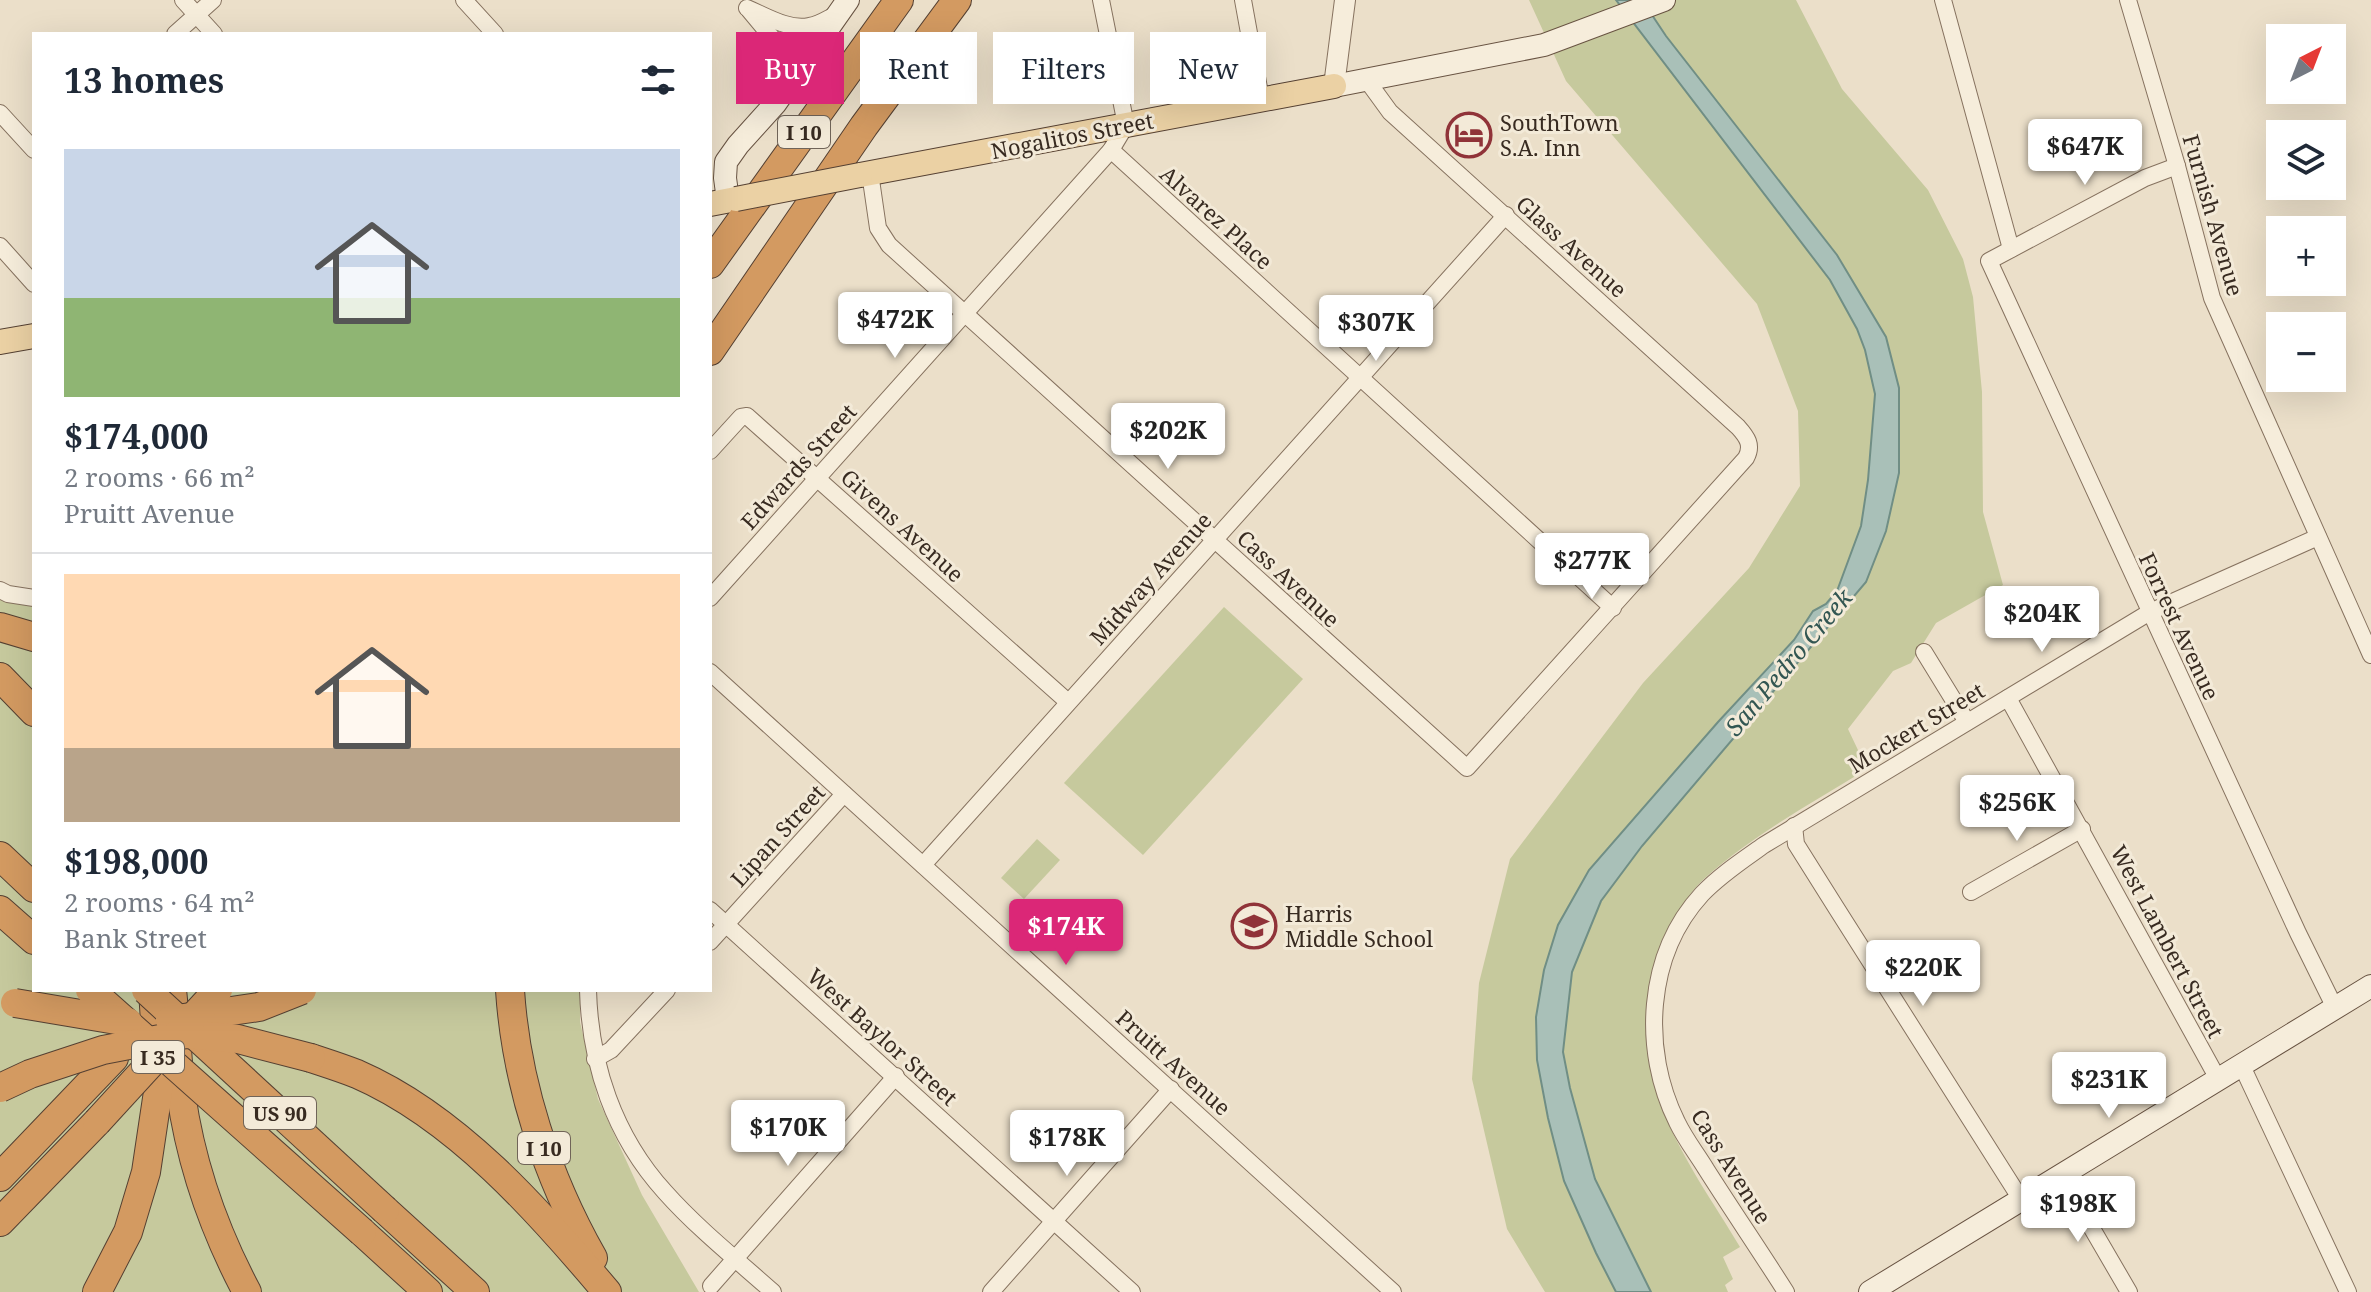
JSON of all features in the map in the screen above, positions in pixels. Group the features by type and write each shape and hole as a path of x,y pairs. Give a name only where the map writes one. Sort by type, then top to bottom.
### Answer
{"highway":[{"name":"I 10","path":"712,261 899,0"},
{"name":"I 10","path":"712,348 864,126 957,0"},
{"path":"0,627 32,636"},
{"path":"0,677 32,710"},
{"path":"0,856 32,886"},
{"path":"0,910 32,938"},
{"name":"US 90","path":"92,992 428,1292"},
{"name":"US 90","path":"152,992 175,999 385,1210 475,1292"},
{"path":"97,1292 128,1232 146,1172 159,1085 153,992"},
{"name":"I 35","path":"0,1222 216,992"},
{"path":"7,1001 136,1023 186,1019 259,1007 297,992"},
{"name":"I 10","path":"510,992 524,1077 543,1146 569,1212 615,1292"},
{"path":"175,999 181,1094 204,1196 227,1254 247,1292"},
{"name":"I 35","path":"0,1177 175,999"},
{"path":"0,1088 30,1074 103,1050 186,1034 238,1039 311,1058 358,1074 404,1099 495,1169 558,1233 607,1292"}],"main road":[{"name":"Nogalitos Street","path":"1266,98 1544,45 1664,0"},
{"path":"825,32 843,6"},
{"path":"725,201 726,162 775,104"},
{"name":"Nogalitos Street","path":"725,201 1235,104"},
{"path":"712,163 738,145"},
{"path":"0,342 32,336"},
{"path":"1870,1292 2371,986"}],"street":[{"path":"183,0 212,32"},
{"path":"177,32 213,0"},
{"path":"464,0 493,32"},
{"path":"1101,0 1126,125"},
{"path":"1243,0 1249,32"},
{"path":"1334,86 1345,0"},
{"path":"1943,0 2011,249 2145,178 2177,166"},
{"name":"Furnish Avenue","path":"2128,0 2212,298 2371,655"},
{"path":"744,4 779,23 798,26 810,26 843,6"},
{"path":"744,4 767,32"},
{"name":"Glass Avenue","path":"1366,79 1390,112 1738,427 1749,444 1746,458 1613,608"},
{"path":"0,113 32,148"},
{"name":"Edwards Street","path":"712,596 1111,150 1126,125"},
{"name":"Alvarez Place","path":"1111,150 1613,608"},
{"name":"Cass Avenue","path":"865,174 878,228 889,245 1467,768 1613,608"},
{"name":"Midway Avenue","path":"923,865 1506,215"},
{"path":"0,246 32,282"},
{"name":"Forrest Avenue","path":"2011,249 1989,261 2335,1008"},
{"name":"Givens Avenue","path":"712,449 741,417 747,416 1068,702"},
{"name":"Mockert Street","path":"1794,826 2150,612 2318,537"},
{"path":"0,590 32,598"},
{"path":"1924,652 1967,722"},
{"name":"Pruitt Avenue","path":"712,674 1393,1292"},
{"name":"West Lambert Street","path":"2008,698 2218,1079"},
{"name":"Lipan Street","path":"712,940 844,794"},
{"path":"1794,826 1796,844 2022,1201"},
{"name":"Cass Avenue","path":"1786,1292 1677,1122 1659,1073 1654,1030 1657,986 1664,957 1700,897 1728,872 1794,826"},
{"path":"1971,892 2082,829"},
{"name":"West Baylor Street","path":"712,912 1132,1292"},
{"path":"588,992 589,1026 602,1084 641,1161 665,1192 773,1292"},
{"path":"595,1059 611,1050 665,992"},
{"path":"2241,1064 2348,1292"},
{"path":"711,1286 896,1076"},
{"path":"991,1292 1171,1089"},
{"path":"2062,1177 2129,1292"}],"green space":[{"path":"1529,0 1796,0 1842,89 1928,190 1963,259 1973,297 1982,392 1983,512 2003,585 1936,623 1911,663 1893,671 1848,729 1867,769 1763,834 1705,878 1680,910 1654,968 1646,1014 1649,1061 1663,1109 1679,1145 1740,1247 1723,1257 1733,1279 1725,1285 1728,1292 1545,1292 1507,1229 1472,1079 1479,983 1510,859 1643,683 1749,568 1800,486 1798,411 1757,304 1566,81"},
{"path":"0,599 32,606 32,992 580,992 580,1022 598,1099 642,1195 699,1292 0,1292"},
{"path":"1224,607 1303,679 1143,855 1064,783"},
{"path":"1037,839 1060,860 1024,899 1001,878"}],"water":[{"name":"San Pedro Creek","path":"1616,0 1642,0 1666,36 1837,255 1886,337 1899,388 1899,473 1886,531 1866,582 1642,846 1601,901 1572,972 1563,1052 1570,1088 1595,1179 1651,1292 1616,1292 1564,1181 1537,1060 1536,1017 1544,970 1558,925 1589,870 1794,640 1813,611 1826,604 1837,591 1861,526 1875,394 1857,329 1830,280"}],"place":[{"name":"SouthTown S.A. Inn","path":"1469,135"},
{"name":"Harris Middle School","path":"1254,926"}]}
